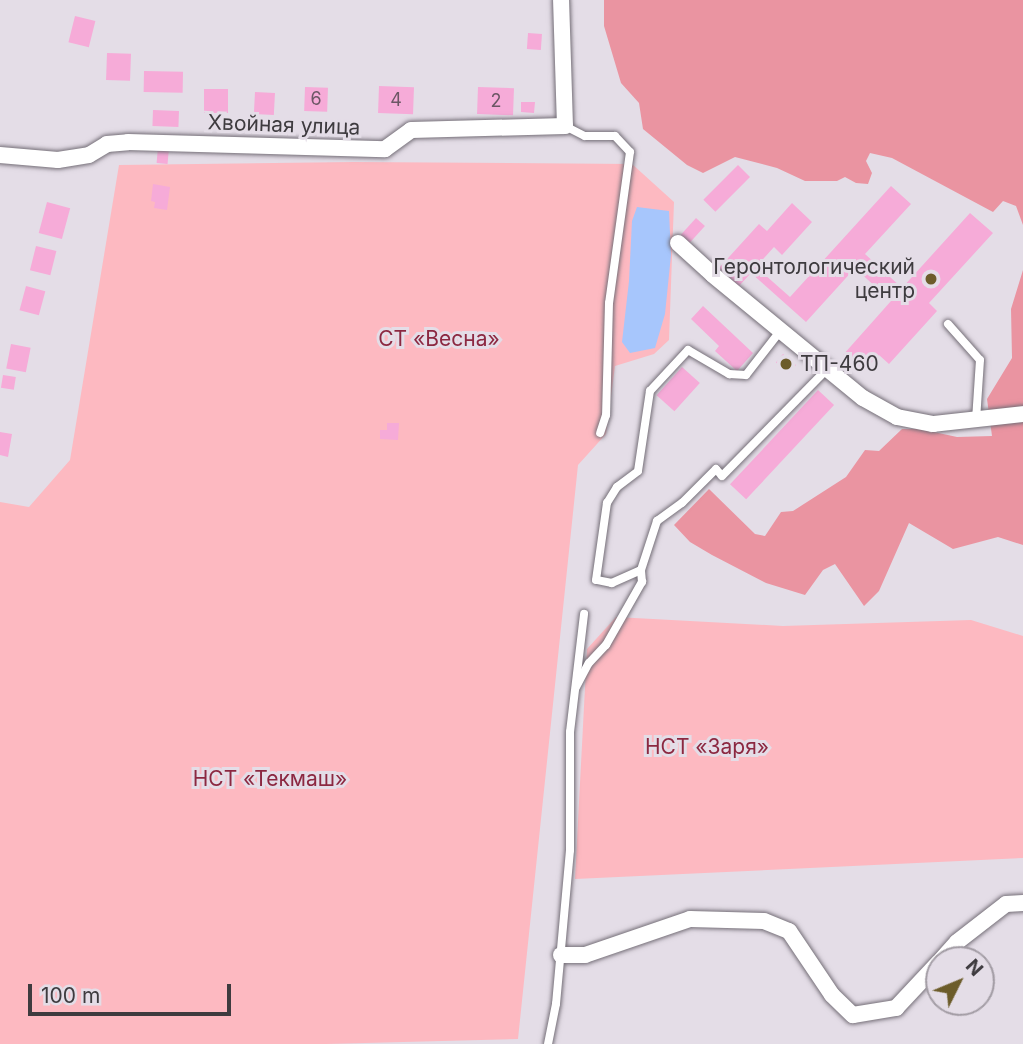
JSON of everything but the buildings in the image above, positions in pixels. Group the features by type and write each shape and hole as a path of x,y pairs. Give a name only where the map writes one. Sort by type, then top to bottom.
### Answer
{"street":[{"path":"561,0 565,127"},
{"name":"Хвойная улица","path":"0,155 58,160 89,155 107,144 128,142 385,149 411,130 565,127"},
{"path":"678,243 863,398 897,416 933,424 1023,414"},
{"path":"953,946 1006,904 1023,903"},
{"path":"561,955 585,955 690,919 764,920 789,931 832,995 853,1015 896,1008 925,977"}],"lane":[{"path":"565,127 585,136 615,136 630,152 610,303 607,415 600,433"},
{"path":"948,324 980,360 976,420"},
{"path":"641,570 612,583 596,580 607,503 617,487 638,471 650,391 688,349 729,374 746,375 781,330"},
{"path":"576,687 589,663 606,645 637,595 642,582 641,570 657,521 682,503 716,469 722,476 827,369"},
{"path":"548,1044 556,1004 570,850 568,775 584,614"}],"green space":[{"name":"НСТ «Текмаш»","path":"354,162 632,164 674,202 669,340 654,354 615,366 606,434 578,465 518,1039 326,1044 0,1044 0,502 29,507 70,460 119,165"},
{"name":"НСТ «Заря»","path":"616,617 783,626 971,620 1023,636 1023,858 575,879 587,649"}],"shaded area":[{"path":"604,0 1023,0 1023,225 1016,206 1003,201 993,212 892,158 870,153 866,161 872,173 868,184 856,183 845,177 837,181 805,181 777,168 735,157 703,173 687,165 643,129 639,103 621,83 604,26"},
{"path":"1023,270 1023,545 998,537 953,549 909,523 879,591 864,606 835,564 823,570 805,595 766,583 712,555 690,542 674,525 709,489 755,534 765,536 781,512 793,511 846,477 865,450 879,451 902,429 920,429 957,437 992,436 987,399 1012,358 1011,309"}],"water":[{"path":"637,207 669,211 671,255 665,314 655,348 630,353 622,342 632,221"}],"place":[{"name":"Геронтологический центр","path":"931,279"},
{"name":"ТП-460","path":"786,364"}],"park label":[{"name":"СТ «Весна»","path":"439,339"}]}
